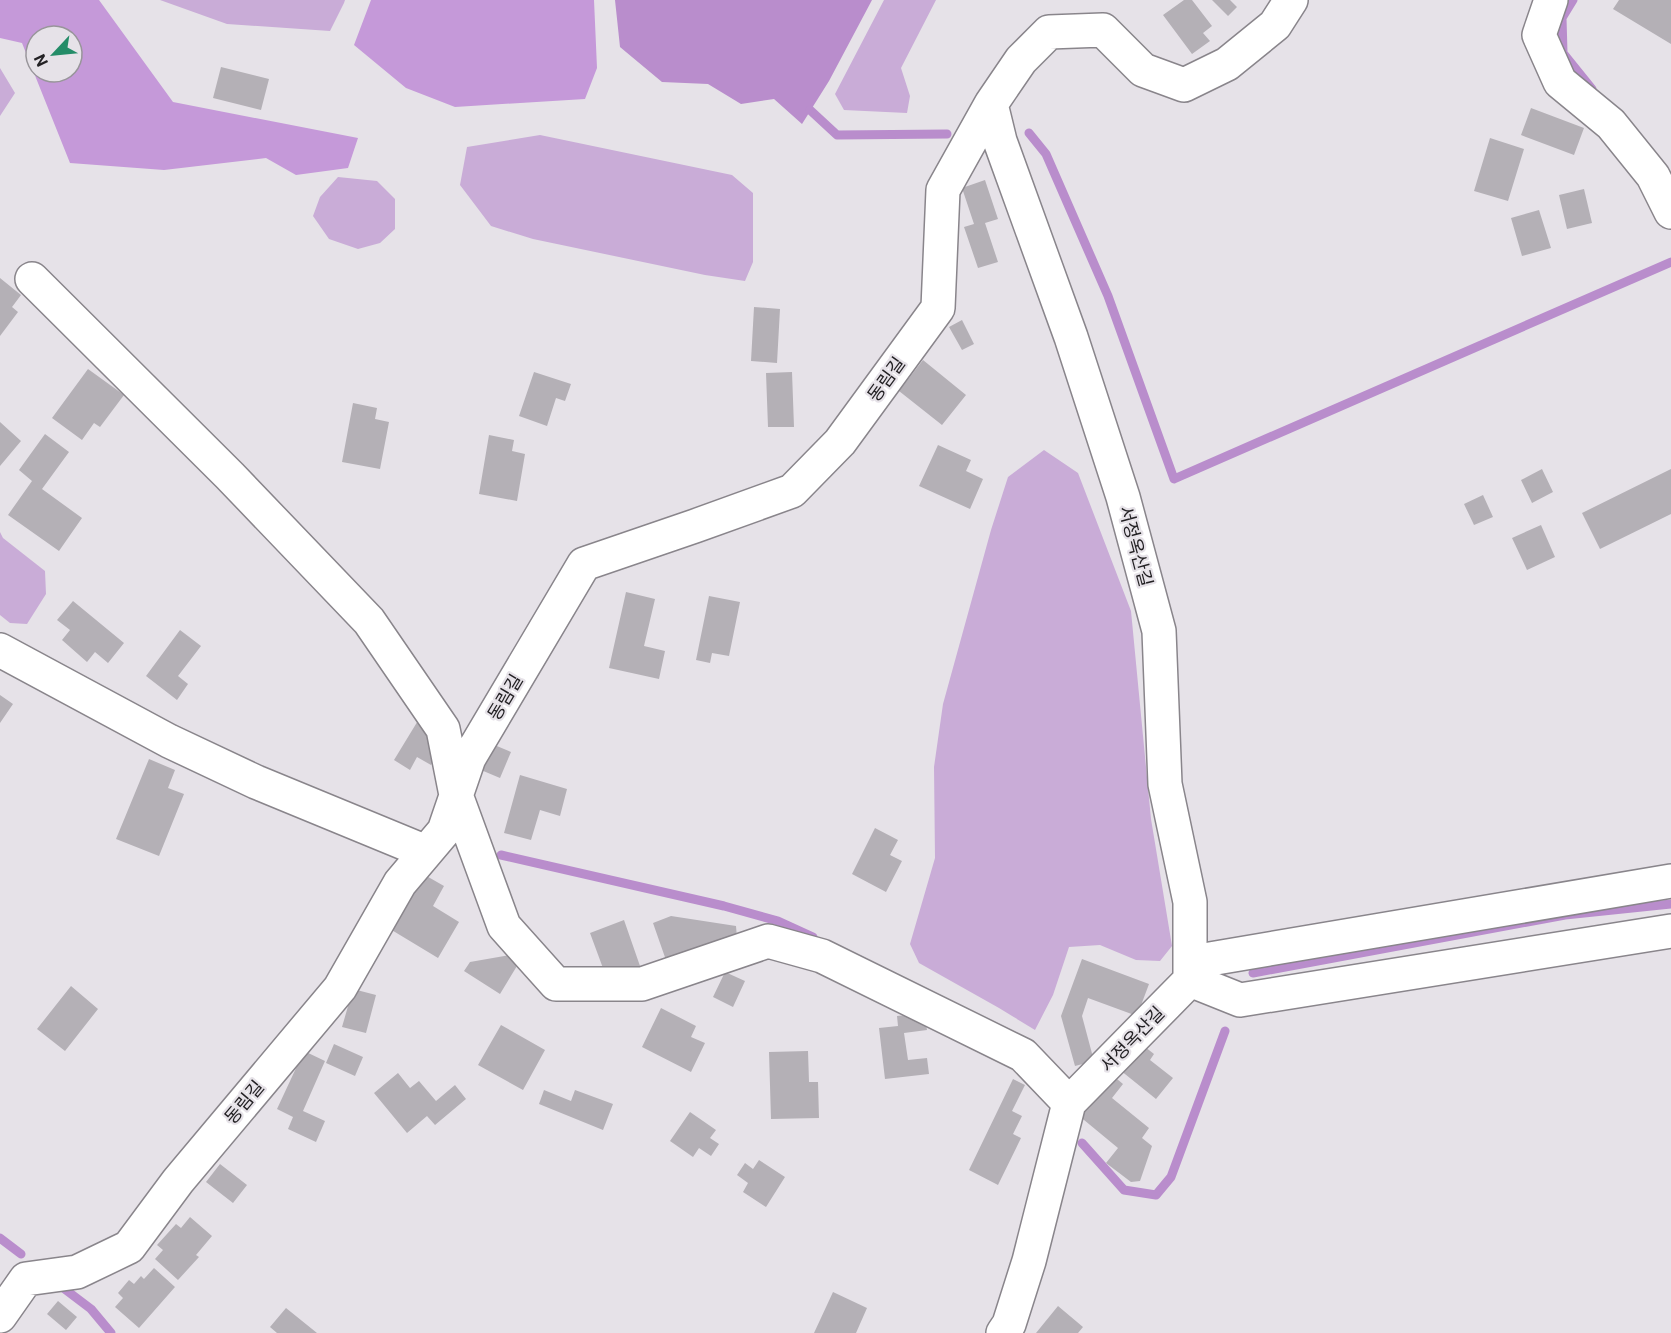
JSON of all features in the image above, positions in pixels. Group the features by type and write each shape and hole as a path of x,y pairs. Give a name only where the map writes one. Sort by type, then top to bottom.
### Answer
{"lane":[{"path":"991,104 1021,60 1049,32 1102,30 1143,70 1184,85 1227,64 1275,25 1291,0"},
{"path":"1551,0 1539,35 1560,82 1611,124 1653,176 1671,212"},
{"name":"동림길","path":"0,1316 26,1279 77,1272 129,1247 178,1180 340,988 400,883 444,831 469,758 584,564 792,491 840,442 938,308 944,190 991,104"},
{"name":"서정옥산길","path":"991,104 1000,141 1071,337 1123,496 1159,631 1166,784 1190,903 1190,980 1069,1103"},
{"path":"32,279 230,476 369,621 442,729 456,795 504,926 556,984 642,984 768,941 822,956 1023,1055 1069,1103 1029,1261 1009,1324 1003,1333"},
{"path":"0,651 170,741 256,782 426,852"},
{"path":"1671,881 1210,959 1190,980 1240,1000 1671,931"}],"shaded area":[{"path":"0,0 99,0 173,102 358,138 348,168 296,175 266,158 164,170 70,163 38,84 84,84 84,24 24,24 24,48 22,43 0,38"},
{"path":"160,0 345,0 330,31 227,24"},
{"path":"371,0 594,0 597,68 585,99 455,107 406,88 354,45"},
{"path":"615,0 872,0 829,81 802,124 774,99 741,104 708,84 662,82 620,47"},
{"path":"884,0 936,0 901,68 910,96 907,113 844,110 835,94"},
{"path":"0,68 15,93 0,116"},
{"path":"540,135 732,175 753,193 753,262 745,281 705,275 533,239 491,226 460,185 467,147"},
{"path":"338,177 377,181 395,199 395,229 380,243 358,249 329,239 313,216 320,197"},
{"path":"1044,450 1078,473 1131,611 1151,819 1172,946 1160,961 1136,960 1100,945 1069,947 1053,995 1035,1030 919,963 910,944 935,858 934,767 943,704 1008,477"},
{"path":"0,532 3,538 45,571 46,594 27,624 10,623 0,615"}],"building":[{"path":"1184,0 1192,0 1212,26 1203,33 1210,41 1192,54 1163,15"},
{"path":"1212,0 1230,0 1237,7 1228,16"},
{"path":"1619,0 1671,0 1671,44 1613,9"},
{"path":"221,67 269,79 261,110 213,98"},
{"path":"1531,108 1584,128 1574,155 1521,135"},
{"path":"1490,138 1524,149 1508,201 1474,191"},
{"path":"985,180 998,219 985,223 998,262 978,268 964,227 974,224 962,188"},
{"path":"1584,189 1592,223 1567,229 1559,195"},
{"path":"1539,210 1551,248 1522,256 1511,218"},
{"path":"0,278 21,295 12,307 18,312 0,336"},
{"path":"754,307 780,309 777,363 751,361"},
{"path":"962,320 974,344 962,350 949,327"},
{"path":"923,360 966,395 942,425 899,391"},
{"path":"88,369 124,395 100,427 94,423 82,440 52,418"},
{"path":"534,372 571,384 565,401 556,398 547,426 519,416"},
{"path":"792,372 794,427 768,427 766,373"},
{"path":"353,403 377,408 375,419 389,422 380,469 342,462"},
{"path":"0,422 21,441 0,466"},
{"path":"45,434 69,452 42,489 82,518 59,551 8,515 32,481 19,470"},
{"path":"489,435 514,440 512,451 525,454 517,501 479,494"},
{"path":"938,445 971,460 966,471 983,479 970,509 919,486"},
{"path":"1542,469 1553,492 1532,503 1521,480"},
{"path":"1671,469 1671,514 1600,549 1582,513"},
{"path":"1483,495 1493,517 1474,525 1464,504"},
{"path":"1541,525 1555,557 1527,570 1512,538"},
{"path":"626,592 655,599 644,646 665,651 659,679 609,668"},
{"path":"709,596 740,602 729,656 712,653 710,663 696,660"},
{"path":"73,601 124,643 108,663 95,652 87,662 62,640 70,630 57,620"},
{"path":"180,630 201,646 178,676 188,684 177,700 146,676"},
{"path":"0,695 13,704 0,723"},
{"path":"419,719 438,753 431,765 417,757 410,770 394,760"},
{"path":"492,744 511,752 500,778 481,770"},
{"path":"149,759 175,770 168,788 184,794 159,856 116,839"},
{"path":"520,775 567,789 560,816 540,810 531,840 504,833"},
{"path":"875,828 898,840 890,855 902,861 886,892 852,874"},
{"path":"423,874 444,886 433,906 459,922 438,958 390,929"},
{"path":"671,916 736,926 737,938 667,963 653,923"},
{"path":"624,920 640,966 607,979 590,933"},
{"path":"510,955 520,961 500,994 464,971 470,962"},
{"path":"1082,959 1149,984 1137,1016 1088,998 1082,1016 1094,1061 1075,1066 1061,1016"},
{"path":"725,972 745,981 733,1007 713,997"},
{"path":"71,986 98,1009 65,1051 37,1029"},
{"path":"353,989 376,995 366,1033 342,1027"},
{"path":"661,1008 696,1026 691,1037 705,1043 691,1072 642,1047"},
{"path":"924,1013 927,1030 904,1033 908,1060 927,1058 929,1074 885,1079 879,1028 898,1026 897,1016"},
{"path":"501,1025 545,1050 523,1090 478,1065"},
{"path":"1140,1043 1154,1054 1150,1060 1173,1078 1156,1099 1120,1070"},
{"path":"334,1044 363,1057 355,1076 326,1063"},
{"path":"304,1051 325,1061 303,1111 325,1121 316,1142 288,1129 293,1117 277,1109"},
{"path":"808,1051 809,1082 818,1082 819,1118 771,1119 769,1052"},
{"path":"398,1073 410,1088 419,1081 436,1101 455,1085 466,1099 435,1125 427,1116 407,1133 374,1093"},
{"path":"1111,1074 1123,1084 1112,1098 1149,1128 1142,1138 1152,1146 1140,1181 1131,1182 1106,1163 1118,1148 1078,1115"},
{"path":"1013,1079 1025,1085 1012,1111 1022,1116 1013,1134 1021,1138 998,1185 969,1170"},
{"path":"544,1090 571,1101 575,1090 613,1104 603,1130 539,1104"},
{"path":"690,1112 716,1130 710,1138 719,1144 711,1156 699,1148 693,1157 670,1141"},
{"path":"759,1160 785,1177 766,1207 743,1192 748,1183 737,1175 745,1163 753,1169"},
{"path":"220,1164 247,1185 233,1203 206,1182"},
{"path":"190,1217 212,1236 196,1255 199,1257 178,1280 155,1259 163,1250 157,1245 176,1224 181,1228"},
{"path":"154,1268 175,1287 139,1328 115,1307 123,1298 118,1293 129,1280 134,1284 141,1276 144,1279"},
{"path":"833,1292 867,1308 856,1333 814,1333"},
{"path":"58,1301 77,1317 66,1330 47,1314"},
{"path":"1058,1306 1083,1327 1078,1333 1036,1333"},
{"path":"286,1308 317,1333 277,1333 270,1327"}],"waterway":[{"path":"1573,0 1562,18 1563,53 1592,89"},
{"path":"810,110 837,135 947,134"},
{"path":"1029,133 1046,154 1108,296 1174,479 1671,262"},
{"path":"501,855 724,906 778,921 813,937"},
{"path":"1253,973 1565,915 1671,904"},
{"path":"1082,1143 1124,1190 1156,1195 1171,1177 1225,1031"},
{"path":"0,1238 21,1254"},
{"path":"58,1284 91,1309 111,1333"}]}
